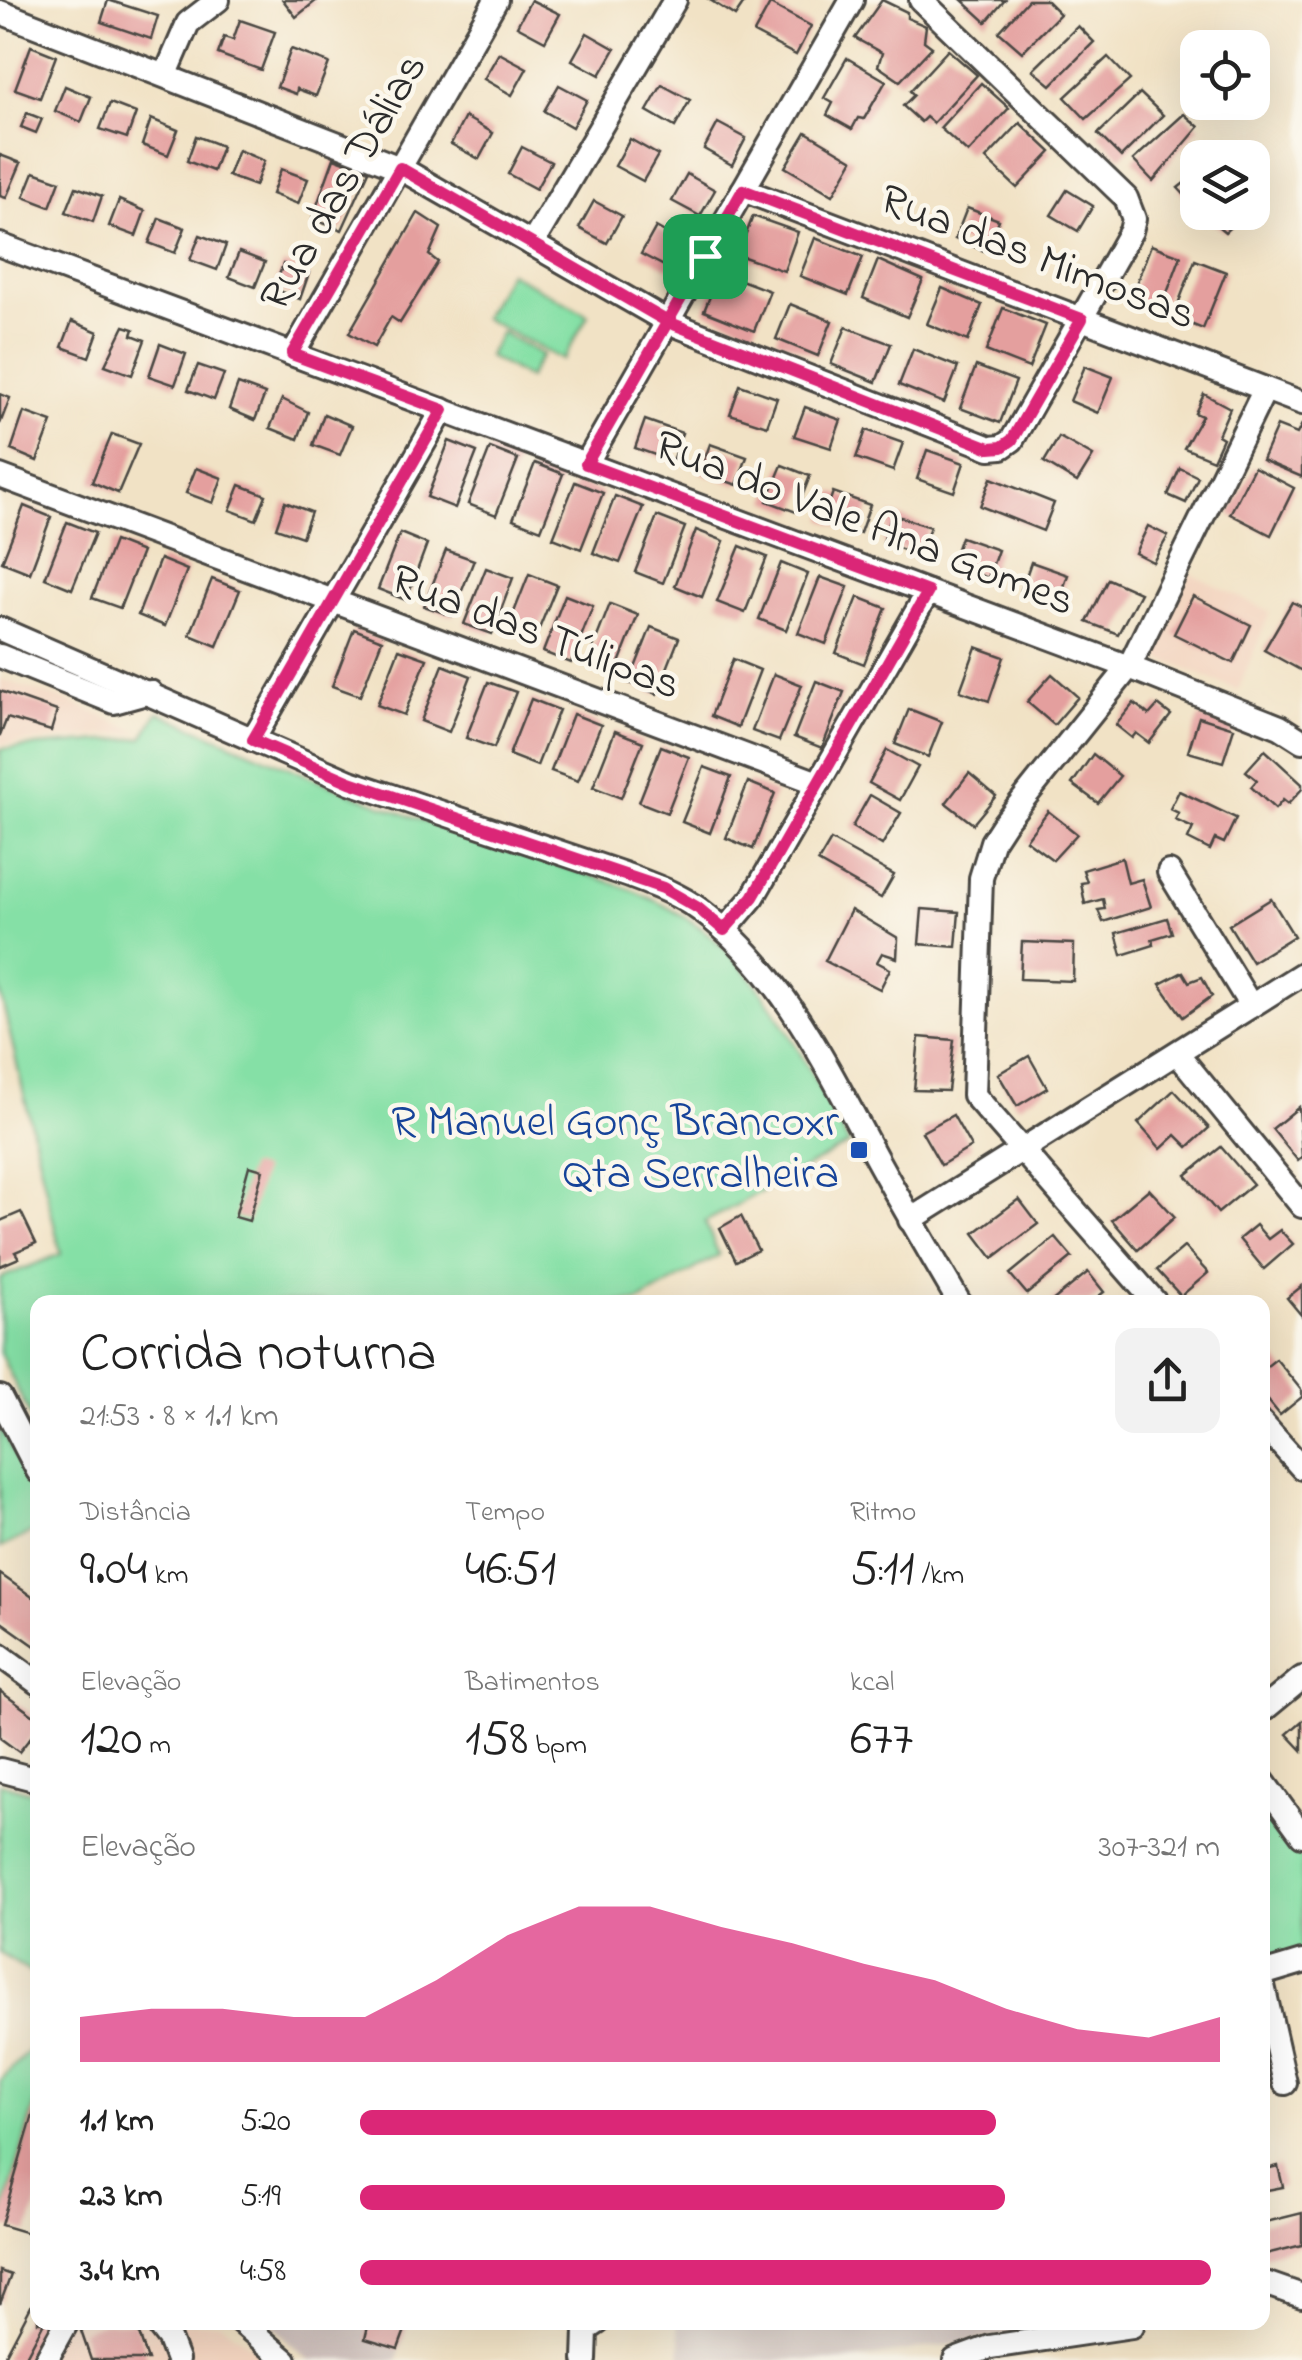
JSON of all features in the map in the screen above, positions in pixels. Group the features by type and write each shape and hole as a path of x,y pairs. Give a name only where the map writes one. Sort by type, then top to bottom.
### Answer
{"street":[{"path":"166,74 188,23 218,0"},
{"name":"Rua das Dálias","path":"292,354 496,0"},
{"path":"532,244 675,0"},
{"path":"586,464 852,0"},
{"path":"0,12 400,168 668,322 990,448 1002,447 1012,440 1131,231 1134,219 1126,198 920,0"},
{"name":"Rua das Mimosas","path":"743,190 1302,403"},
{"name":"Rua do Vale Ana Gomes","path":"0,245 1129,667 1280,727 1302,741"},
{"path":"1149,1295 974,1096 981,878 985,859 1005,822 1129,667 1265,389"},
{"path":"253,740 443,410"},
{"name":"Rua das Túlipas","path":"0,476 818,783"},
{"path":"724,930 753,897 928,592"},
{"path":"0,629 350,782 663,888 698,908 760,968 802,1026 955,1295"},
{"path":"0,656 114,702 150,692"},
{"path":"1169,872 1251,1006"},
{"path":"910,1220 1302,974"},
{"path":"1177,1053 1302,1206"},
{"path":"0,1396 30,1455"},
{"path":"1270,1428 1294,1444 1302,1468"},
{"path":"0,1656 30,1678"},
{"path":"1270,1704 1302,1678"},
{"path":"0,1770 30,1778"},
{"path":"1270,1791 1302,1836"},
{"path":"1270,1974 1302,1962"},
{"path":"1270,2014 1285,2083"},
{"path":"1270,2285 1302,2296"},
{"path":"46,2360 63,2330"},
{"path":"162,2330 177,2360"},
{"path":"250,2330 284,2360"},
{"path":"586,2330 586,2360"},
{"path":"955,2360 998,2334 1065,2330"}],"shaded area":[{"path":"1190,573 1270,612 1238,690 1156,657 1153,642"},
{"path":"0,679 67,701 139,732 0,744"},
{"path":"46,2330 230,2330 270,2360 32,2360"},
{"path":"278,2330 406,2330 396,2360 310,2360"},
{"path":"678,2330 1034,2330 853,2360 682,2360"}],"green space":[{"path":"509,272 588,315 563,360 483,318"},
{"path":"501,332 542,355 528,378 488,356"},
{"path":"158,712 395,810 624,887 680,914 730,954 770,1003 849,1144 705,1222 719,1255 650,1295 30,1295 30,1415 0,1353 0,1278 61,1254 0,991 0,749 143,738"},
{"path":"0,1426 30,1484 30,1533 0,1548"},
{"path":"0,1783 30,1792 30,1972 0,1953"},
{"path":"1270,1817 1302,1858 1302,1954 1270,1964"},
{"path":"30,2049 30,2120 0,2224 0,2081"}],"building":[{"path":"108,0 158,16 151,39 101,22"},
{"path":"283,0 317,0 296,17"},
{"path":"531,0 560,14 545,41 517,26"},
{"path":"710,0 746,0 735,16"},
{"path":"882,0 926,26 924,41 932,47 900,81 878,66 882,53 855,38"},
{"path":"962,0 1005,0 986,22"},
{"path":"1028,0 1046,0 1060,14 1022,52 999,32"},
{"path":"770,4 811,26 796,55 754,33"},
{"path":"240,20 275,32 261,70 218,54 224,37 233,40"},
{"path":"1078,26 1094,42 1051,85 1033,70"},
{"path":"587,33 615,49 600,75 572,60"},
{"path":"31,46 56,56 40,98 15,89"},
{"path":"291,49 329,63 316,96 277,87"},
{"path":"948,50 977,75 933,123 926,117 921,122 903,106 914,95 910,91"},
{"path":"499,53 527,68 512,95 484,79"},
{"path":"1108,57 1130,80 1086,119 1065,97"},
{"path":"847,58 886,81 864,119 858,118 852,129 827,115 833,103 824,98"},
{"path":"981,83 1009,108 968,153 940,128"},
{"path":"559,85 587,100 572,127 544,111"},
{"path":"662,85 690,100 675,127 647,111"},
{"path":"65,86 91,97 81,122 55,111"},
{"path":"1140,93 1163,115 1121,157 1098,134"},
{"path":"110,103 136,113 127,138 100,129"},
{"path":"27,113 42,119 36,133 21,127"},
{"path":"465,117 493,133 479,159 451,144"},
{"path":"1180,118 1199,127 1188,140 1180,140 1180,149 1153,181 1133,160"},
{"path":"151,119 178,130 168,155 142,145"},
{"path":"718,123 746,138 732,165 704,149"},
{"path":"1020,123 1051,152 1017,188 986,159"},
{"path":"806,132 853,160 833,195 785,167"},
{"path":"196,136 222,146 213,171 187,161"},
{"path":"630,139 658,155 643,181 615,166"},
{"path":"522,147 551,162 536,189 508,174"},
{"path":"238,150 264,161 255,186 228,176"},
{"path":"0,155 21,163 6,198 0,196"},
{"path":"334,158 369,171 342,230 312,219"},
{"path":"281,169 308,179 298,204 272,194"},
{"path":"34,172 60,181 50,207 24,197"},
{"path":"687,174 715,190 700,216 672,201"},
{"path":"76,187 102,196 93,222 66,212"},
{"path":"1067,190 1093,206 1078,231 1051,215"},
{"path":"119,200 145,211 136,236 109,226"},
{"path":"594,201 622,216 607,243 579,228"},
{"path":"967,208 999,220 987,252 955,239"},
{"path":"418,213 441,228 429,255 438,262 400,323 391,317 374,347 349,333"},
{"path":"753,216 798,232 784,271 738,255"},
{"path":"159,218 185,228 175,253 149,243"},
{"path":"656,227 684,243 670,269 641,254"},
{"path":"200,235 226,245 217,270 190,260"},
{"path":"815,238 863,257 848,295 800,276"},
{"path":"1151,245 1181,256 1161,309 1131,297"},
{"path":"239,252 265,262 255,287 229,277"},
{"path":"878,260 923,280 907,317 863,298"},
{"path":"1195,260 1226,272 1203,329 1173,317"},
{"path":"283,264 309,273 300,299 274,289"},
{"path":"720,272 770,291 754,331 704,311"},
{"path":"942,288 982,305 968,341 927,324"},
{"path":"790,304 832,321 818,356 776,339"},
{"path":"1003,308 1046,325 1029,368 986,351"},
{"path":"72,321 98,332 89,357 62,347"},
{"path":"124,326 134,329 132,335 145,340 132,375 105,365"},
{"path":"846,327 891,344 876,382 831,364"},
{"path":"160,344 186,354 175,385 149,376"},
{"path":"913,349 958,367 944,403 899,385"},
{"path":"198,365 224,374 214,400 188,390"},
{"path":"976,366 1016,381 1000,423 960,408"},
{"path":"1085,366 1113,377 1098,413 1070,401"},
{"path":"238,384 265,394 255,420 229,409"},
{"path":"740,385 777,398 767,426 730,414"},
{"path":"0,394 10,398 0,424"},
{"path":"1204,394 1230,408 1218,435 1223,438 1213,460 1184,448 1202,416 1195,413"},
{"path":"282,399 308,412 298,439 270,428"},
{"path":"805,407 841,420 831,448 794,436"},
{"path":"24,412 52,422 37,461 11,450"},
{"path":"324,414 352,426 340,455 313,445"},
{"path":"645,420 682,433 672,461 635,448"},
{"path":"1302,424 1302,477 1262,460 1277,426 1297,434"},
{"path":"866,430 903,443 893,471 856,458"},
{"path":"112,434 139,444 118,493 92,482"},
{"path":"1059,437 1093,456 1077,482 1044,462"},
{"path":"449,441 477,452 455,508 427,497"},
{"path":"710,444 747,457 737,485 700,472"},
{"path":"490,448 518,459 496,515 468,504"},
{"path":"927,450 964,463 954,492 917,479"},
{"path":"535,463 563,474 541,530 513,519"},
{"path":"782,465 810,476 796,512 767,501"},
{"path":"1254,467 1294,488 1271,535 1230,514"},
{"path":"196,468 222,478 213,503 186,493"},
{"path":"1180,468 1198,477 1186,503 1168,495"},
{"path":"991,478 1054,503 1043,531 980,506"},
{"path":"575,482 603,493 581,549 553,538"},
{"path":"240,485 266,495 256,520 230,510"},
{"path":"833,492 870,505 860,533 823,520"},
{"path":"615,496 643,507 620,563 593,553"},
{"path":"285,502 311,512 302,537 276,528"},
{"path":"24,506 51,517 30,573 2,562"},
{"path":"892,514 930,527 919,555 883,543"},
{"path":"657,516 685,527 663,583 635,572"},
{"path":"67,522 95,533 72,589 45,578"},
{"path":"1148,526 1168,536 1153,562 1135,553"},
{"path":"696,530 724,541 702,597 675,586"},
{"path":"400,533 427,544 406,600 378,589"},
{"path":"961,537 998,550 988,578 951,565"},
{"path":"114,541 142,552 120,608 92,598"},
{"path":"740,546 767,557 745,613 717,602"},
{"path":"446,550 474,560 452,616 424,606"},
{"path":"160,559 187,570 165,626 138,615"},
{"path":"1031,562 1068,575 1058,604 1021,591"},
{"path":"781,563 808,574 786,630 759,619"},
{"path":"486,568 513,578 492,634 464,624"},
{"path":"529,574 557,585 534,641 507,630"},
{"path":"820,577 848,587 826,644 798,633"},
{"path":"212,579 240,590 217,646 190,635"},
{"path":"1108,579 1140,593 1118,634 1087,622"},
{"path":"565,595 593,606 571,663 543,652"},
{"path":"1193,596 1251,625 1233,663 1174,634"},
{"path":"858,597 886,608 864,664 836,653"},
{"path":"1292,602 1302,607 1302,671 1264,650"},
{"path":"610,604 638,615 616,671 588,660"},
{"path":"651,627 679,638 657,694 629,683"},
{"path":"354,629 382,640 360,696 332,686"},
{"path":"976,647 1004,657 989,701 960,691"},
{"path":"399,649 427,659 404,715 377,705"},
{"path":"733,659 760,670 738,727 711,716"},
{"path":"443,665 471,676 449,732 421,721"},
{"path":"774,674 802,685 779,741 752,731"},
{"path":"1052,674 1078,697 1054,725 1027,702"},
{"path":"816,681 844,692 822,748 794,737"},
{"path":"488,682 516,692 494,748 466,738"},
{"path":"0,691 57,711 51,731 7,718 0,736"},
{"path":"531,699 559,710 537,766 509,755"},
{"path":"1134,703 1149,715 1158,705 1171,715 1149,743 1136,733 1132,738 1116,725"},
{"path":"909,709 942,722 928,757 895,744"},
{"path":"573,714 601,725 578,781 551,771"},
{"path":"1199,717 1234,728 1223,762 1188,752"},
{"path":"615,731 643,742 621,798 593,787"},
{"path":"661,746 689,757 667,813 639,802"},
{"path":"887,750 918,767 900,800 869,783"},
{"path":"1265,750 1302,784 1288,804 1283,800 1275,809 1251,787 1257,780 1246,771"},
{"path":"1093,754 1120,776 1098,803 1072,784"},
{"path":"704,767 731,777 710,833 682,822"},
{"path":"969,773 996,796 973,824 946,803"},
{"path":"748,782 775,793 753,849 726,838"},
{"path":"1179,791 1236,818 1224,843 1215,839 1210,850 1188,839 1193,828 1175,820 1179,813 1170,809"},
{"path":"870,795 901,813 882,845 852,827"},
{"path":"1048,811 1077,834 1053,860 1026,840"},
{"path":"831,840 894,875 881,898 818,862"},
{"path":"1122,858 1128,883 1142,879 1151,907 1103,922 1098,910 1105,909 1103,899 1085,904 1081,883 1087,882 1083,870"},
{"path":"1271,899 1294,936 1252,962 1229,925"},
{"path":"922,909 959,912 956,947 919,944"},
{"path":"851,910 898,938 897,958 882,953 877,962 890,969 880,989 825,961"},
{"path":"1167,918 1172,933 1152,939 1154,945 1122,955 1116,933"},
{"path":"1022,942 1074,944 1073,981 1020,979"},
{"path":"1183,972 1189,982 1202,977 1212,996 1183,1017 1160,984"},
{"path":"919,1037 954,1040 948,1091 914,1090"},
{"path":"1029,1056 1047,1088 1017,1106 998,1074"},
{"path":"1174,1090 1209,1128 1188,1147 1176,1135 1161,1149 1138,1123"},
{"path":"1299,1107 1302,1157 1298,1161 1272,1129"},
{"path":"953,1115 971,1147 941,1165 922,1132"},
{"path":"1221,1147 1253,1184 1218,1213 1186,1175"},
{"path":"249,1166 263,1170 249,1221 235,1217"},
{"path":"1149,1189 1175,1217 1138,1250 1112,1220"},
{"path":"1019,1199 1038,1224 993,1258 974,1233"},
{"path":"21,1212 36,1243 15,1252 19,1258 0,1266 0,1221"},
{"path":"741,1216 758,1250 736,1261 720,1228"},
{"path":"1256,1225 1268,1239 1280,1230 1293,1244 1264,1269 1239,1239"},
{"path":"1055,1237 1072,1257 1027,1294 1010,1274"},
{"path":"1184,1247 1208,1273 1180,1295 1157,1270"},
{"path":"1088,1272 1104,1292 1100,1295 1060,1295"},
{"path":"1302,1286 1302,1316 1287,1298"},
{"path":"1276,1359 1302,1391 1302,1397 1280,1415 1270,1403 1270,1364"},
{"path":"0,1574 30,1595 30,1642 0,1621"},
{"path":"0,1691 30,1713 30,1738 19,1752 0,1738"},
{"path":"1302,1721 1302,1750 1287,1734"},
{"path":"30,2125 30,2227 28,2233 1,2225"},
{"path":"1278,2166 1283,2187 1270,2189 1270,2168"},
{"path":"1302,2213 1302,2245 1270,2253 1270,2221"},
{"path":"0,2271 11,2275 0,2304"},
{"path":"30,2308 30,2330 40,2330 24,2360 3,2360"},
{"path":"138,2330 148,2360 91,2360 81,2331"},
{"path":"367,2330 405,2330 398,2349 365,2339"}],"place":[{"name":"R Manuel Gonç Brancoxr Qta Serralheira","path":"859,1150"}],"route":[{"path":"705,256 668,322 586,464 928,592 753,897 724,930 698,908 663,888 350,782 253,740 443,410 292,354 400,168 668,322 990,448 1002,447 1012,440 1082,319 743,190 705,256"}]}
